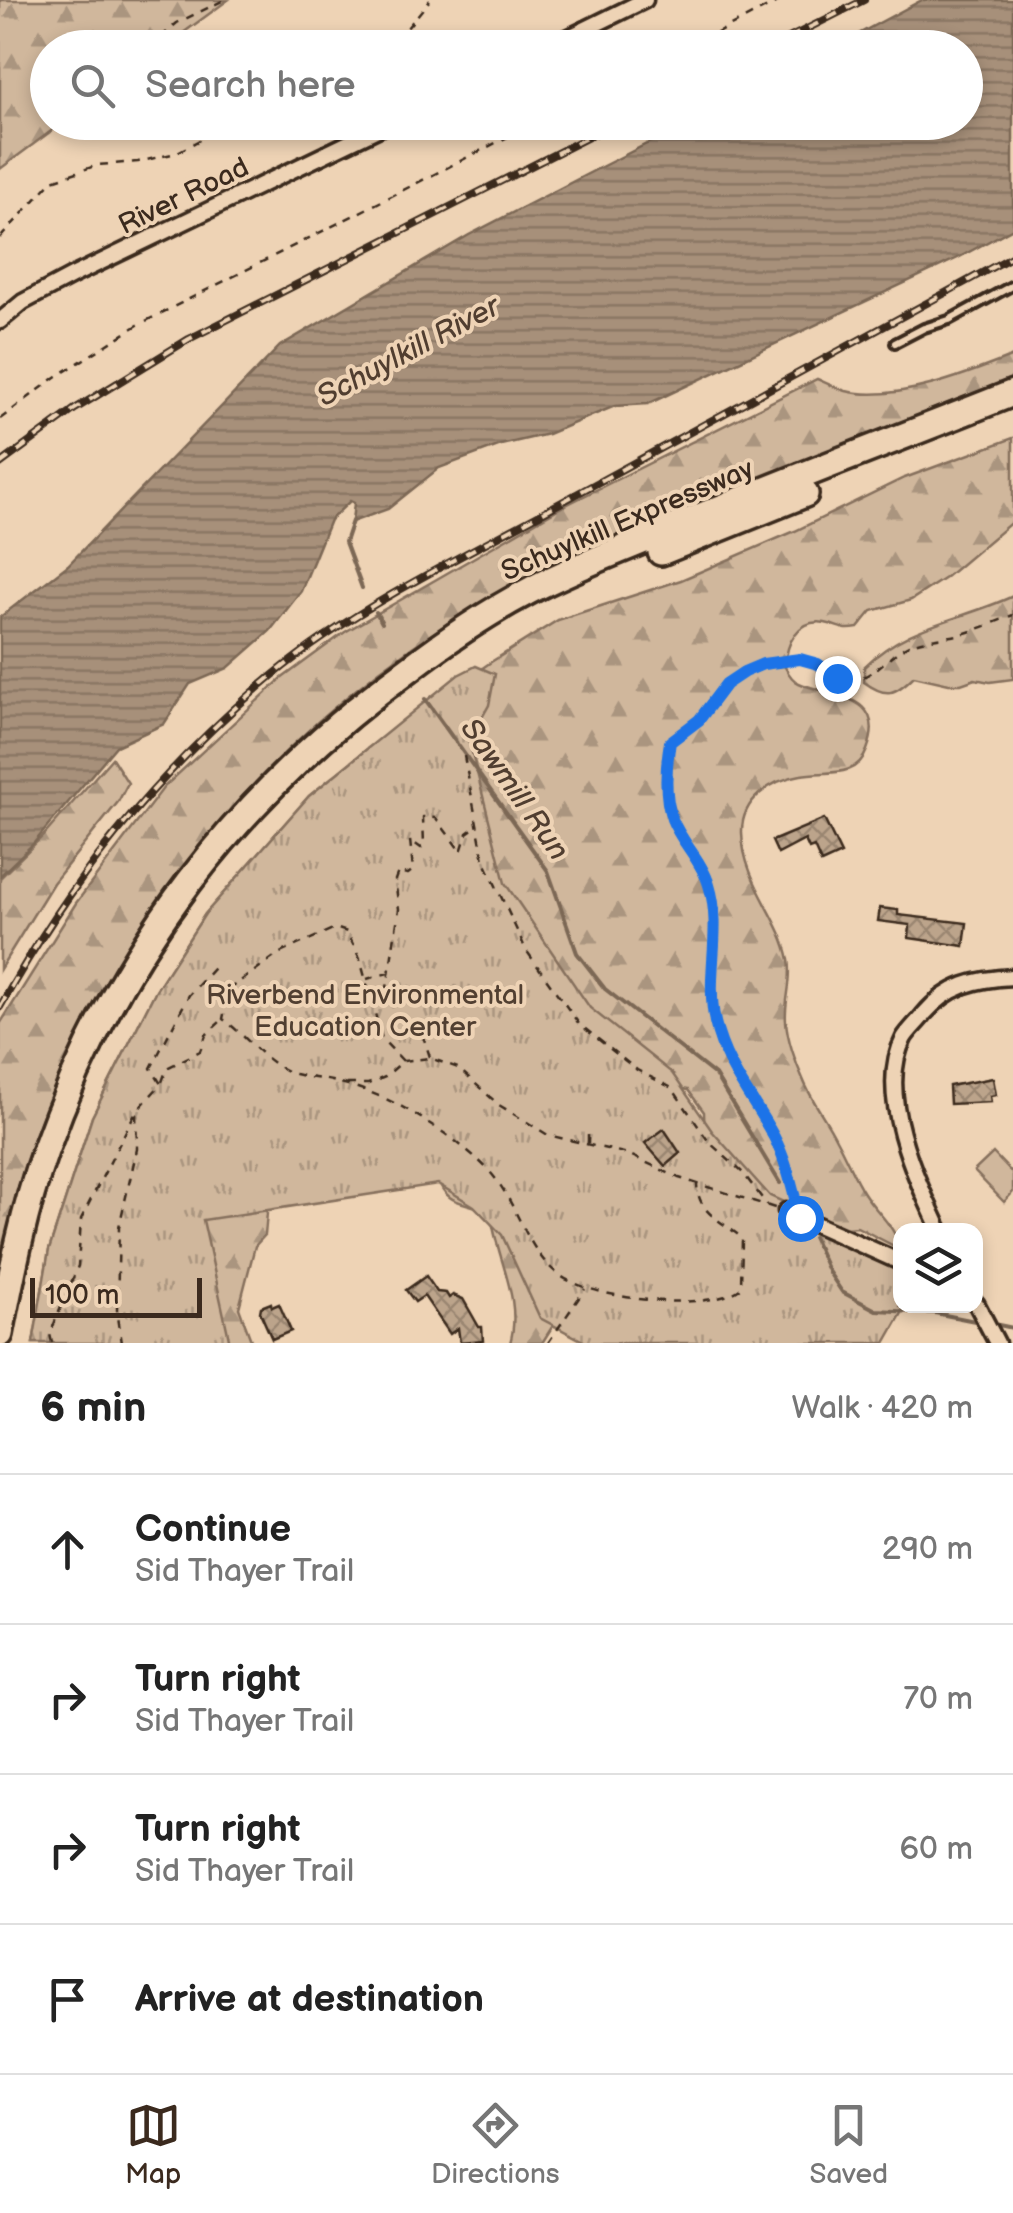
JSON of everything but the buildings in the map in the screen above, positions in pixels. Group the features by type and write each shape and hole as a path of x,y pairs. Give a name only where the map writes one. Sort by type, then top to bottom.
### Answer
{"highway":[{"name":"Schuylkill Expressway","path":"0,1334 20,1236 46,1150 65,1098 110,1006 171,906 218,844 321,736 479,619 552,580 711,512 1013,393"},
{"name":"Schuylkill Expressway","path":"11,1343 30,1249 52,1175 86,1086 127,1002 206,882 314,766 379,710 464,648 550,598 1013,410"}],"street":[{"path":"584,30 644,0"},
{"name":"River Road","path":"0,321 23,302 74,275 355,140"},
{"path":"937,1223 909,1161 898,1111 896,1063 905,1038 931,1006 956,986 1013,977"},
{"path":"793,1214 893,1259"},
{"path":"981,1313 997,1343"}],"lane":[{"path":"895,343 949,320 1013,285"}],"path":[{"path":"170,30 224,0"},
{"path":"403,30 430,0"},
{"path":"723,30 781,0"},
{"path":"0,238 53,180 98,165 138,162 176,152 198,140"},
{"path":"0,419 78,362 152,318 503,140"},
{"path":"793,1214 774,1137 726,1058 715,1023 710,995 714,906 708,881 671,818 670,742 699,720 726,684 763,664 800,659 851,681 876,669 906,646 968,632 1013,615"},
{"path":"464,756 484,860 526,950 579,1024 637,1070 672,1088 709,1142 743,1173 768,1206"},
{"path":"430,1058 424,1038 394,1012 387,988 399,909 395,880 398,872 408,874 412,870 408,849 411,839 421,848 424,845 424,817 436,818 462,852 467,832 478,825"},
{"path":"52,1343 50,1334 78,1266 81,1219 136,1112 160,1084 167,1068 200,1051 206,1035 223,1019 228,988 280,953 335,928 346,932 360,960 382,1039 403,1062"},
{"path":"160,1084 150,1068 189,995 214,968"},
{"path":"365,979 390,972"},
{"path":"223,1019 244,1034 257,1052 293,1074 344,1084 392,1102 425,1120 494,1176 537,1249 558,1274 586,1287 676,1304 732,1296 742,1288 742,1238 720,1218 704,1210 698,1200 697,1184"},
{"path":"344,1084 368,1084 403,1062 430,1058 458,1068 499,1105 548,1135 648,1161 678,1178 793,1214"},
{"path":"122,1343 117,1310 119,1227 137,1149 136,1112"},
{"path":"588,1134 588,1144"},
{"path":"548,1343 586,1287"}],"green space":[{"path":"0,0 228,0 187,30 30,30 30,140 39,140 0,169"},
{"path":"1013,356 1013,378 612,538 516,583 444,625 315,724 205,840 113,974 74,1047 38,1129 17,1190 0,1261 0,1024 76,903 164,787 281,679 345,632 558,509 817,379 846,391 886,393 931,385"},
{"path":"1013,438 1013,521 945,578 911,600 872,611 858,628 815,623 795,634 786,658 789,674 799,683 853,701 870,718 872,732 867,750 855,766 838,772 801,775 769,787 752,801 742,833 749,867 789,960 786,1021 798,1066 860,1187 893,1232 893,1245 857,1227 846,1228 552,1327 542,1343 510,1343 511,1294 491,1214 453,1199 437,1177 705,1147 704,1112 688,1090 655,1084 261,1194 267,1213 265,1235 255,1246 239,1308 252,1343 33,1343 49,1250 92,1117 156,990 205,914 309,796 368,748 558,620 681,580 902,479"},
{"path":"1013,596 1013,679 949,684 914,676 890,692 864,682 864,667 898,641"},
{"name":"Riverbend Environmental Education Center","path":"476,666 495,674 489,705 469,741 505,883 590,1008 672,1073 712,1131 770,1196 893,1252 893,1313 902,1313 885,1343 587,1343 540,1318 502,1235 474,1206 438,1184 203,1220 230,1343 33,1343 49,1250 92,1117 156,990 205,914 309,796 458,675"},
{"path":"112,758 128,783 118,802 53,883 0,969 0,878"},
{"path":"993,1153 1013,1174 1013,1192 1004,1202 974,1171"}],"water":[{"name":"Schuylkill River","path":"922,0 1013,0 1013,228 958,258 648,404 615,406 548,434 501,445 439,468 388,509 352,522 354,503 350,501 330,520 301,591 270,631 228,668 190,684 164,724 116,746 33,844 0,876 0,617 68,565 280,346 469,235 655,140 983,140 983,30 866,30"}],"waterway":[{"name":"Sawmill Run","path":"352,521 345,542 362,588"},
{"name":"Sawmill Run","path":"376,612 382,623"},
{"name":"Sawmill Run","path":"425,699 548,871 577,953 605,989 715,1075 780,1183"},
{"name":"Sawmill Run","path":"813,1237 842,1292 876,1310 935,1313 980,1322"},
{"name":"Sawmill Run","path":"994,1324 1013,1328"}],"railway":[{"path":"805,30 864,0"},
{"path":"0,464 75,409 189,339 582,140"},
{"path":"0,1007 55,917 115,835 220,722 294,658 406,586 1013,256"}],"route":[{"path":"800,1218 774,1137 726,1058 715,1023 710,995 714,906 708,881 671,818 668,755 675,736 690,729 726,684 744,672 763,664 800,659 818,664 837,678"}]}
